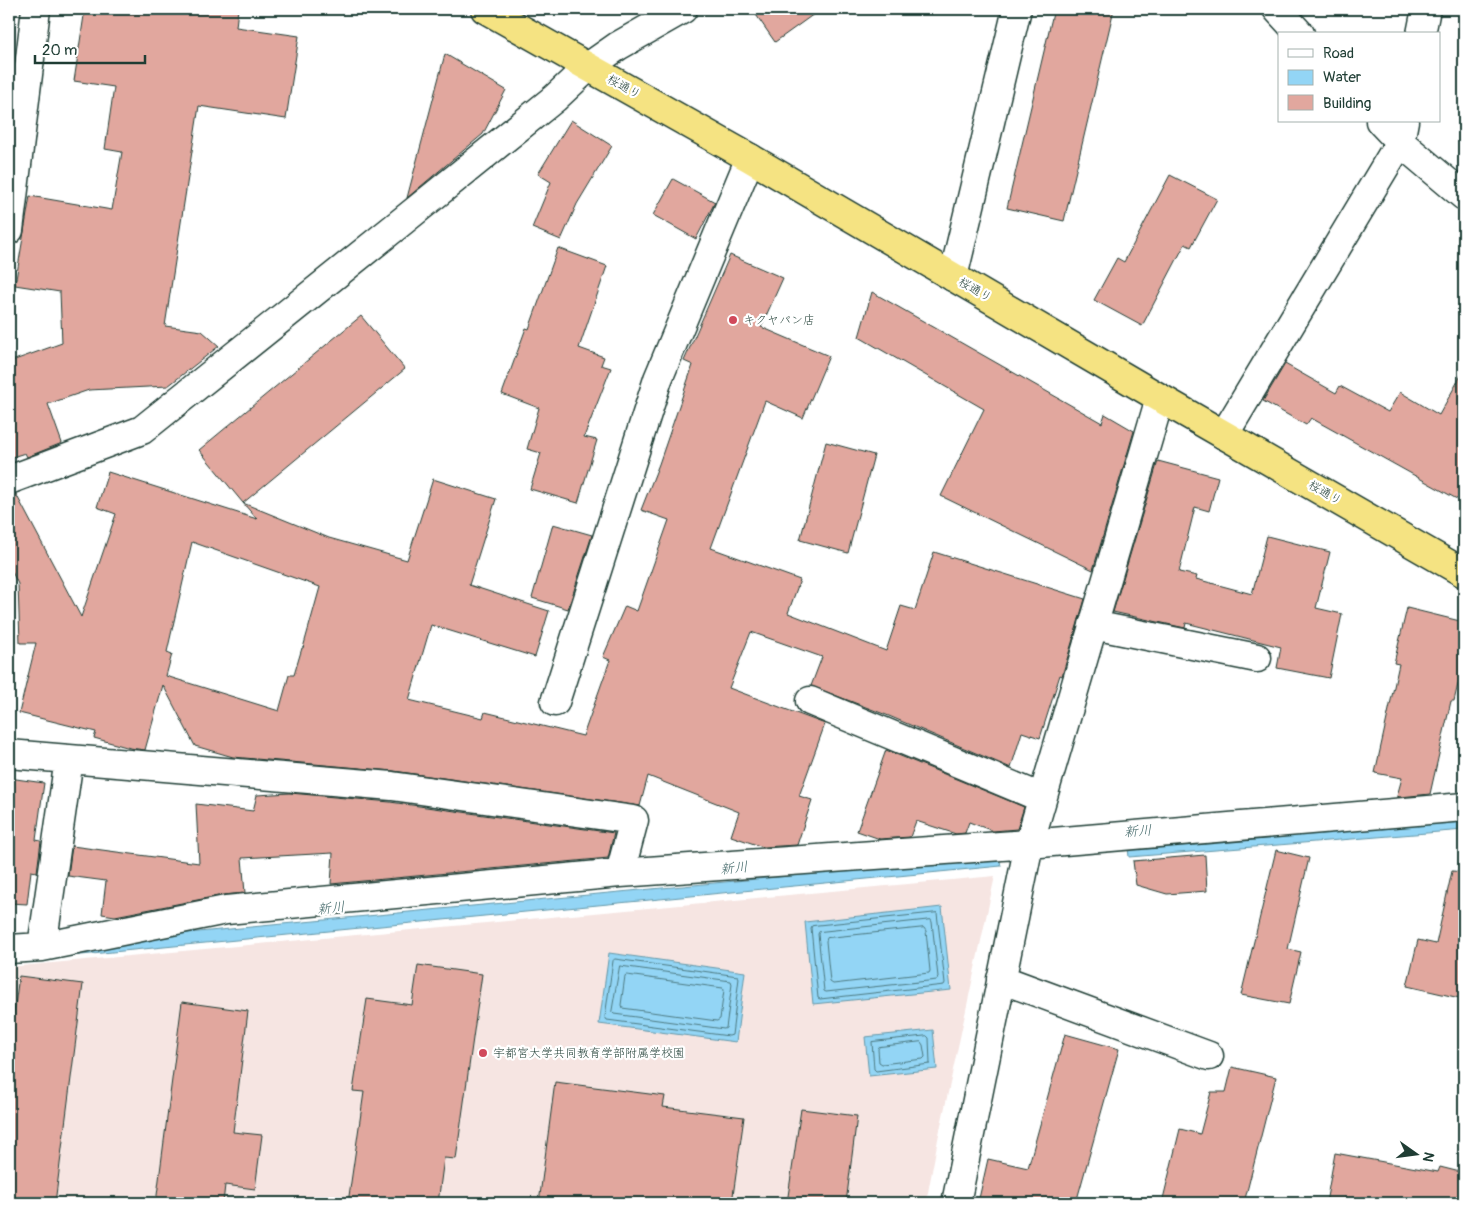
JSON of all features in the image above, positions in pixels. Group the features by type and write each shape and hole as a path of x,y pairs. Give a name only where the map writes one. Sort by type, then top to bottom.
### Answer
{"highway":[{"name":"桜通り","path":"484,9 750,158 1160,398 1464,572"}],"street":[{"path":"9,230 36,9"},
{"path":"953,276 1017,9"},
{"path":"1277,9 1298,32"},
{"path":"1421,32 1426,9"},
{"path":"9,480 142,430 555,98 588,67 618,46 680,10"},
{"path":"1382,122 1402,132 1464,196"},
{"path":"1224,435 1402,132"},
{"path":"556,702 658,380 750,158"},
{"path":"956,1203 1029,844 1160,398"},
{"path":"1093,625 1257,658"},
{"path":"810,701 1042,798"},
{"path":"9,754 392,786 634,820 620,874"},
{"path":"42,947 68,759"},
{"path":"9,949 42,947 226,910 620,874 1029,844 1464,807"},
{"path":"1001,979 1209,1056"}],"shaded area":[{"name":"宇都宮大学共同教育学部附属学校園","path":"995,876 926,1203 9,1203 9,967"}],"water":[{"path":"1464,820 1464,830 1129,857 1128,848"},
{"path":"999,856 1001,866 9,962 9,950"},
{"path":"942,907 951,990 813,1004 805,922"},
{"path":"609,953 745,972 736,1042 599,1024"},
{"path":"933,1030 937,1069 869,1076 865,1037"}],"building":[{"path":"85,9 238,9 236,27 299,36 286,119 199,106 165,326 202,331 219,346 168,386 89,390 48,404 62,443 27,457 25,453 9,458 9,362 62,343 60,292 15,285 30,196 112,210 122,152 105,149 114,87 74,81"},
{"path":"752,9 821,9 775,42"},
{"path":"1054,9 1114,9 1064,221 1007,208"},
{"path":"445,54 506,90 483,134 407,198"},
{"path":"571,120 612,146 577,204 561,240 532,228 551,182 538,174"},
{"path":"1170,175 1217,199 1191,247 1185,244 1142,326 1094,300 1117,258 1124,262"},
{"path":"673,179 715,202 696,239 653,215"},
{"path":"558,248 607,266 579,348 604,357 601,365 611,368 584,437 597,440 578,503 530,489 541,453 527,449 539,408 502,394 526,328 529,329"},
{"path":"730,255 783,278 761,327 829,356 803,418 765,401 711,548 800,580 788,613 886,651 901,606 915,610 934,552 1085,599 1062,676 1060,675 1040,738 1022,732 1011,768 889,716 811,686 822,657 751,632 729,688 825,724 799,796 812,800 797,845 763,847 731,836 739,812 648,776 640,806 394,771 233,757 195,746 163,685 145,750 94,738 96,732 19,713 36,643 20,643 18,584 9,566 9,495 16,494 81,617 116,514 97,507 108,472 257,519 243,503 329,538 407,560 433,479 496,499 469,585 549,611 535,657 431,625 409,700 483,718 485,712 583,736 610,660 603,657 625,606 637,611 669,520 641,510 693,365 684,361","holes":["192,542 320,587 303,648 294,675 289,675 279,711 166,676 172,654 167,652"]},
{"path":"872,292 1102,423 1105,414 1134,431 1093,570 941,496 984,409 859,337"},
{"path":"361,316 405,369 243,503 199,450"},
{"path":"1285,364 1336,393 1340,386 1388,412 1400,392 1439,415 1464,370 1464,503 1311,418 1306,425 1263,401"},
{"path":"826,442 874,455 848,553 800,540"},
{"path":"1158,461 1218,477 1209,511 1195,507 1179,572 1197,576 1196,579 1252,594 1267,536 1330,552 1316,608 1342,614 1329,678 1277,668 1281,647 1186,623 1185,628 1113,612"},
{"path":"553,524 592,535 568,609 532,598"},
{"path":"1407,608 1464,622 1464,659 1454,701 1451,701 1430,794 1400,797 1397,796 1402,778 1375,773 1399,664 1394,663"},
{"path":"886,750 1024,807 1017,829 993,831 969,822 965,833 956,834 916,821 910,837 880,839 857,831"},
{"path":"9,778 44,783 36,840 41,841 37,872 31,871 27,904 9,903"},
{"path":"290,793 390,802 614,833 608,858 331,884 333,853 242,858 245,893 223,895 115,916 102,914 106,881 68,876 72,846 199,863 196,804 253,811 257,795"},
{"path":"1276,850 1309,858 1288,949 1301,952 1289,1004 1241,995"},
{"path":"1205,855 1207,891 1167,894 1136,885 1133,861"},
{"path":"1452,871 1464,872 1464,999 1407,986 1418,940 1436,944"},
{"path":"418,965 482,974 456,1159 444,1158 438,1203 348,1203 364,1092 353,1091 367,999 412,1005"},
{"path":"19,976 83,984 55,1203 9,1203 9,1019 13,1020"},
{"path":"182,1002 248,1011 233,1132 262,1135 255,1189 225,1185 223,1203 156,1203"},
{"path":"1065,1034 1119,1049 1076,1203 978,1203 988,1159 1028,1168"},
{"path":"1232,1067 1276,1077 1244,1203 1162,1203 1180,1129 1200,1134 1211,1092 1226,1092"},
{"path":"555,1082 665,1096 663,1107 744,1117 732,1203 539,1203"},
{"path":"801,1109 857,1116 846,1203 787,1203"},
{"path":"1335,1153 1438,1172 1440,1167 1464,1173 1464,1203 1326,1203"}],"place":[{"name":"キクヤパン店","path":"733,320"},
{"name":"宇都宮大学共同教育学部附属学校園","path":"483,1053"}],"water label":[{"name":"新川","path":"1138,831"},
{"name":"新川","path":"734,868"},
{"name":"新川","path":"331,908"}]}
